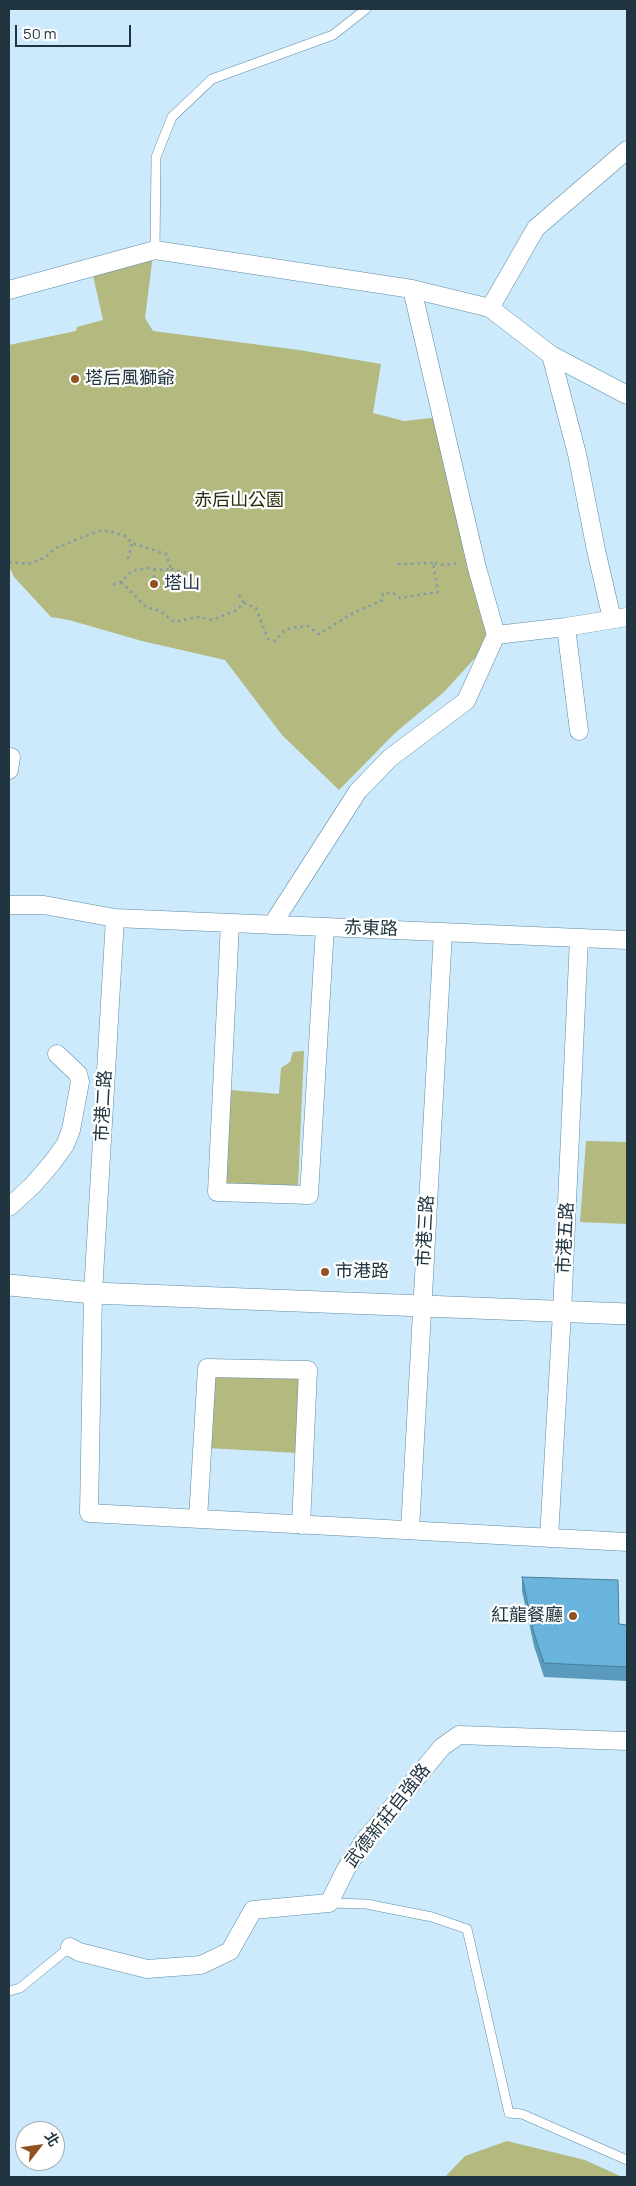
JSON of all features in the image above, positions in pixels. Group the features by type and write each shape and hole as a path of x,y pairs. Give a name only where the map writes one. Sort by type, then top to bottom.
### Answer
{"street":[{"path":"490,308 536,228 627,150"},
{"path":"9,290 156,250 412,289 490,308 550,354 627,395"},
{"path":"272,925 358,791 390,758 466,701 496,635 475,560 412,289"},
{"path":"496,635 566,627 620,618 596,550 577,454 550,354"},
{"path":"566,627 578,731"},
{"path":"9,757 12,757 9,770"},
{"name":"赤東路","path":"9,905 44,905 115,918 627,940"},
{"name":"市港二路","path":"115,918 93,1293 89,1514 198,1519"},
{"path":"230,923 216,1192 309,1195 324,927"},
{"name":"市港三路","path":"410,1530 443,932"},
{"name":"市港五路","path":"549,1538 562,1312 579,938"},
{"path":"9,1207 34,1185 52,1163 65,1145 71,1130 80,1082 78,1074 57,1054"},
{"path":"9,1285 93,1293 627,1314"},
{"path":"300,1525 308,1370 207,1368 198,1519 300,1525 627,1542"},
{"name":"武德新莊自強路","path":"329,1904 346,1869 364,1841 442,1746 459,1736 627,1741"},
{"path":"70,1946 79,1952 147,1970 201,1965 230,1951 253,1910 329,1904"}],"lane":[{"path":"156,250 156,157 172,117 212,79 333,35 366,9"},
{"path":"329,1904 366,1904 432,1917 467,1929 509,2113 530,2118 627,2160"},
{"path":"9,1991 20,1988 70,1946"}],"path":[{"path":"9,562 28,564 44,558 56,548 99,531 109,531 125,536 132,543 166,554 171,570"},
{"path":"128,559 132,543"},
{"path":"398,564 444,565 475,560"},
{"path":"239,595 244,603 256,608 268,639 275,641 284,631 308,626 319,634 354,613 383,600 383,594 392,592 400,598 438,592 433,564"},
{"path":"109,586 121,582 132,571 148,568 193,574"},
{"path":"154,569 154,584"},
{"path":"121,582 146,607 160,611 174,622 198,617 212,620 235,611 244,603"}],"green space":[{"name":"赤后山公園","path":"153,255 145,318 153,331 299,350 381,364 373,413 404,421 441,417 496,635 444,692 395,733 339,790 282,735 225,660 51,617 14,577 9,566 9,345 76,331 77,327 103,320 92,271"},
{"path":"304,1051 298,1186 225,1183 230,1090 279,1094 281,1068 290,1062 293,1052"},
{"path":"586,1141 627,1142 627,1224 580,1222"},
{"path":"211,1372 302,1376 298,1453 206,1448"},
{"path":"507,2141 585,2160 622,2177 445,2177 465,2156"}],"building":[{"name":"紅龍餐廳","path":"522,1577 618,1580 619,1624 627,1625 627,1667 544,1663 534,1633"}],"place":[{"name":"塔后風獅爺","path":"75,379"},
{"name":"塔山","path":"154,584"},
{"name":"市港路","path":"325,1272"},
{"name":"紅龍餐廳","path":"573,1616"}]}
